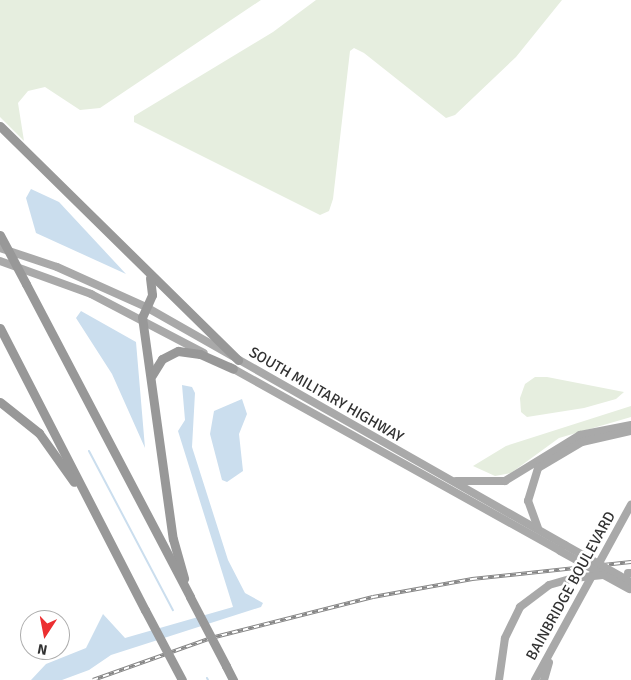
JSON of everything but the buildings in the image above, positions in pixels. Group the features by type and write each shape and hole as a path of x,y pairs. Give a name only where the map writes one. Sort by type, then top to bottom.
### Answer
{"highway":[{"path":"0,126 150,277 238,360"},
{"path":"0,235 233,680"},
{"path":"150,277 153,289 146,307 144,320 173,539 190,597"},
{"path":"0,328 182,680"},
{"path":"152,380 157,364 178,351 200,354 233,369"},
{"path":"0,402 48,443 101,523"}],"main road":[{"name":"SOUTH MILITARY HIGHWAY","path":"0,248 66,270 146,307 448,480 539,529 563,548"},
{"name":"SOUTH MILITARY HIGHWAY","path":"0,261 144,320 563,548 630,587"},
{"path":"448,480 473,484 505,481 580,435 631,425"},
{"path":"539,529 528,501 538,468 582,442 631,431"},
{"name":"BAINBRIDGE BOULEVARD","path":"535,680 631,505"},
{"path":"499,680 507,630 520,607 549,585 574,578 629,573"},
{"path":"544,680 554,647"}],"green space":[{"path":"0,0 261,0 100,108 80,110 45,87 28,91 18,103 24,141 0,117"},
{"path":"316,0 562,0 516,57 455,115 446,118 364,53 354,48 350,51 333,199 329,211 320,215 134,122 134,116 273,32"},
{"path":"535,377 547,377 624,392 616,399 584,408 527,417 521,412 520,398 525,384"},
{"path":"631,406 631,417 559,438 511,473 495,476 473,466 506,446"}],"water":[{"path":"31,189 59,202 126,274 36,233 26,198"},
{"path":"81,311 136,342 145,448 112,374 76,318"},
{"path":"182,385 192,387 195,393 192,447 228,560 245,593 263,603 261,607 111,655 89,670 62,680 31,680 46,664 56,660 70,660 70,654 86,648 103,614 125,638 233,607 178,431 185,420"},
{"path":"242,399 247,414 239,434 243,471 227,482 222,480 210,434 214,411"}],"waterway":[{"path":"89,451 173,610"}],"railway":[{"path":"93,680 211,638 373,597 472,579 631,562"}]}
